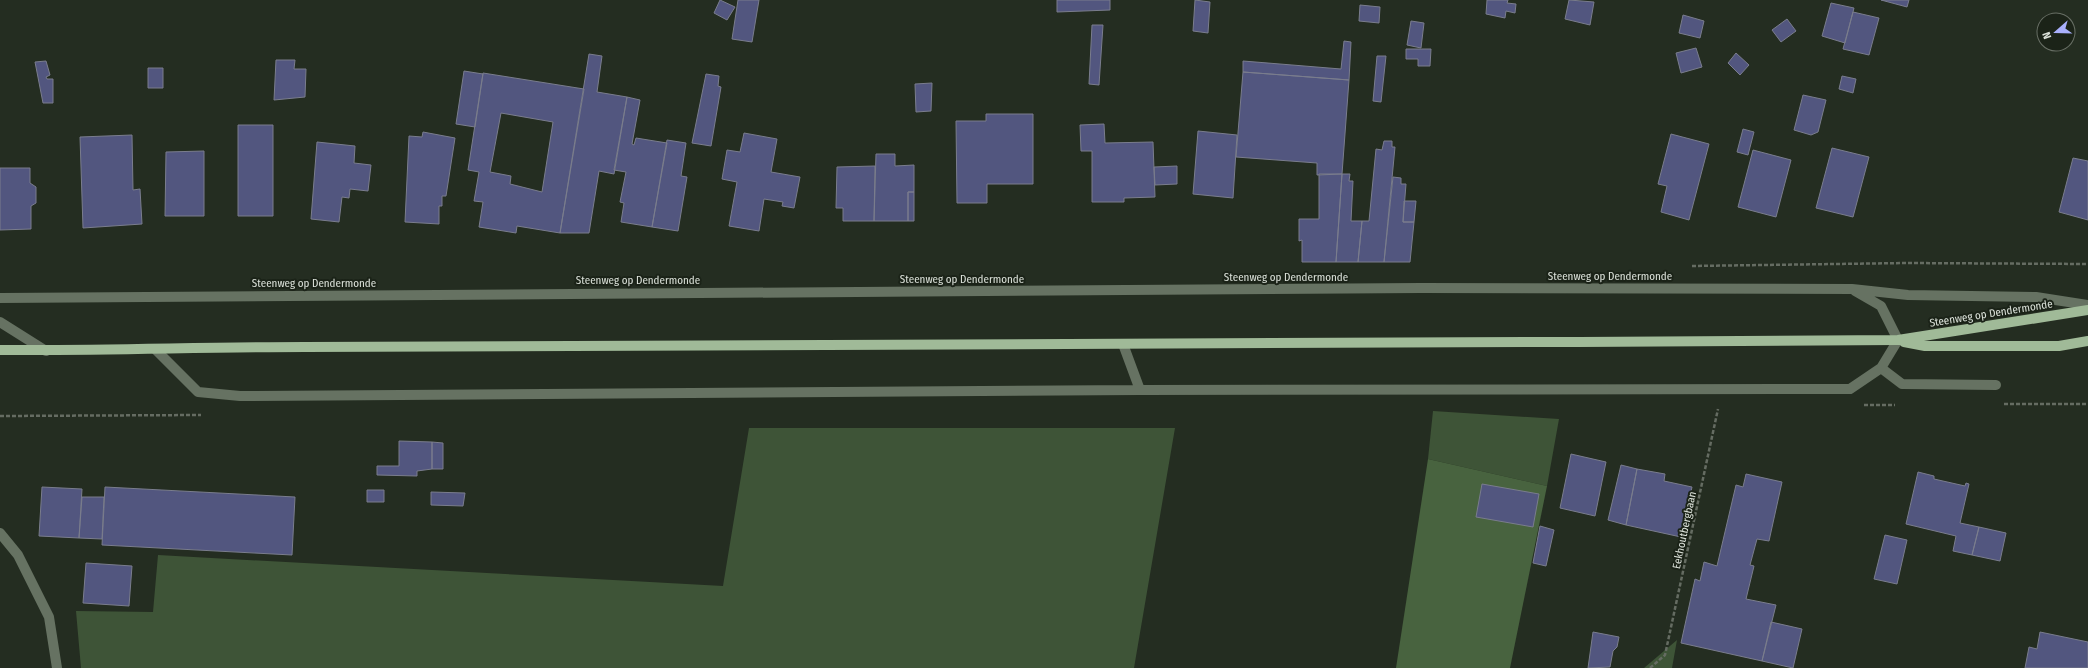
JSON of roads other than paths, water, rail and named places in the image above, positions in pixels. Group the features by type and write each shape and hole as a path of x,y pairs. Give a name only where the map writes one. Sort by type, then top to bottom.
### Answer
{"main road":[{"name":"Steenweg op Dendermonde","path":"0,350 156,350 285,347 704,347 1898,340 2088,310"},
{"name":"Steenweg op Dendermonde","path":"1898,340 1925,346 2059,346 2088,340"}],"street":[{"name":"Steenweg op Dendermonde","path":"0,298 1421,288 1852,289 1908,295 2036,297 2088,304"},
{"path":"156,350 198,392 240,396 1140,390 1850,389 1881,368 1898,340 1881,306 1852,289"},
{"path":"0,322 46,351"},
{"path":"1123,344 1140,390"},
{"path":"1881,368 1902,384 1996,385"},
{"path":"0,533 18,555 49,616 57,668"}]}
